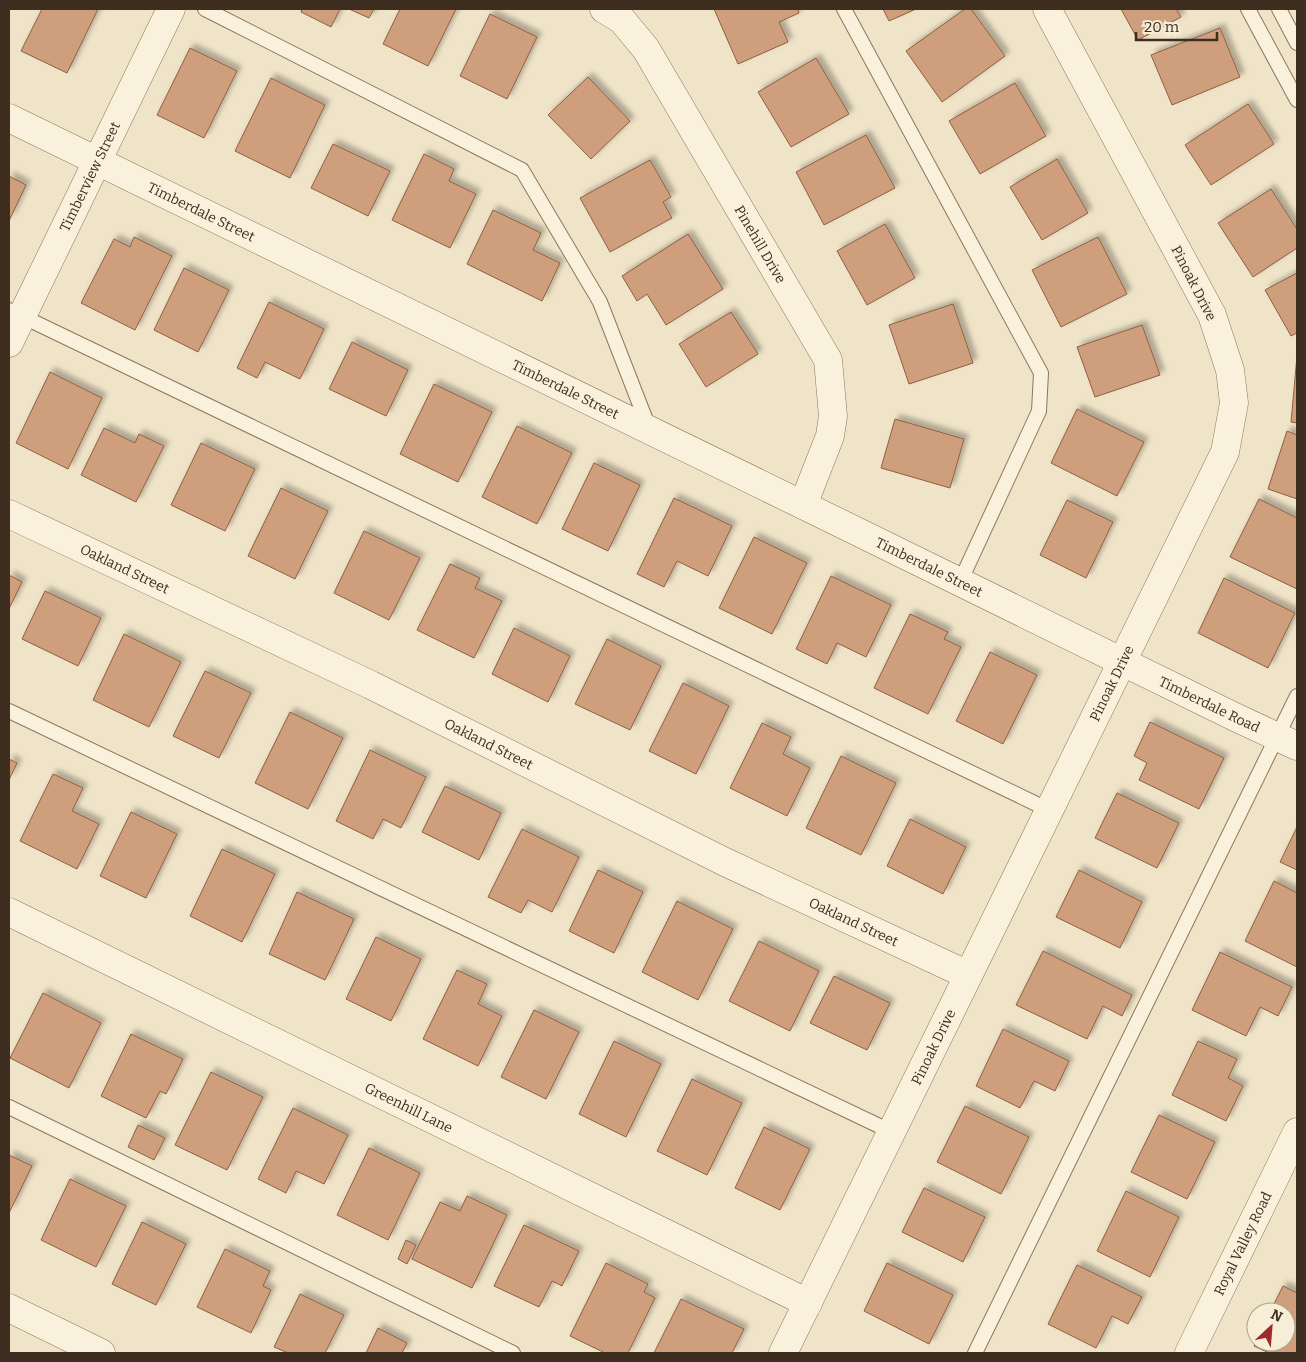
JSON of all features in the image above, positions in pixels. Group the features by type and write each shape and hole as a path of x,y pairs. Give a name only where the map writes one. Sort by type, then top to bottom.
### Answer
{"street":[{"name":"Timberview Street","path":"9,343 15,313 97,160 171,9"},
{"name":"Pinehill Drive","path":"604,9 622,20 646,49 828,360 833,416 830,436 803,505"},
{"name":"Pinoak Drive","path":"783,1353 1225,452 1234,403 1230,370 1212,315 1047,9"},
{"name":"Timberdale Street","path":"9,118 1122,662"},
{"name":"Oakland Street","path":"9,514 372,685 725,862 968,975"},
{"name":"Timberdale Road","path":"1122,662 1288,742"},
{"name":"Greenhill Lane","path":"9,912 808,1303"},
{"name":"Royal Valley Road","path":"1189,1353 1297,1132"},
{"path":"9,1308 101,1353"}],"lane":[{"path":"205,9 522,170 600,302 649,430"},
{"path":"844,9 1041,373 1039,410 960,582"},
{"path":"1248,9 1297,100"},
{"path":"1279,9 1297,43"},
{"path":"15,313 1049,810"},
{"path":"975,1353 1288,742 1297,696"},
{"path":"9,711 892,1132"},
{"path":"9,1107 513,1353"}],"building":[{"path":"42,9 98,9 67,73 21,51"},
{"path":"302,9 340,9 331,27 301,12"},
{"path":"349,9 374,9 369,18"},
{"path":"400,9 456,9 428,66 383,44"},
{"path":"714,9 798,9 799,13 779,22 788,42 738,64"},
{"path":"883,9 916,9 889,21"},
{"path":"965,9 971,9 1005,56 942,102 906,51"},
{"path":"1121,9 1176,9 1181,17 1138,40"},
{"path":"490,14 537,37 507,99 460,76"},
{"path":"1220,28 1240,77 1172,105 1151,55"},
{"path":"190,48 237,71 204,138 157,115"},
{"path":"816,58 849,114 791,147 758,92"},
{"path":"588,77 630,121 591,159 548,115"},
{"path":"271,78 325,105 290,178 235,151"},
{"path":"1015,83 1046,136 980,174 949,121"},
{"path":"1248,104 1274,144 1211,185 1185,145"},
{"path":"866,135 895,188 824,225 796,172"},
{"path":"333,144 390,171 368,216 311,188"},
{"path":"424,154 454,169 449,181 476,194 450,248 392,220"},
{"path":"1057,159 1088,213 1042,240 1010,187"},
{"path":"650,160 671,197 663,202 672,218 610,252 580,198"},
{"path":"9,176 26,185 9,221"},
{"path":"1271,189 1297,229 1297,248 1253,277 1218,223"},
{"path":"493,210 541,233 533,250 560,263 542,301 467,264"},
{"path":"885,224 915,278 867,305 837,251"},
{"path":"688,234 723,289 666,325 647,294 637,301 622,276"},
{"path":"134,237 172,256 135,330 81,303 114,239 130,247"},
{"path":"1098,237 1127,294 1061,327 1032,270"},
{"path":"184,268 229,290 198,352 154,330"},
{"path":"1297,273 1297,333 1291,336 1265,290"},
{"path":"269,302 324,329 300,379 265,362 257,378 237,368"},
{"path":"953,304 973,363 909,384 889,325"},
{"path":"731,312 758,354 706,387 679,344"},
{"path":"1142,325 1160,375 1095,397 1077,347"},
{"path":"352,342 408,370 386,416 329,389"},
{"path":"1297,356 1297,423 1291,422"},
{"path":"50,372 102,398 68,469 16,443"},
{"path":"434,384 492,412 458,482 400,454"},
{"path":"1077,409 1144,442 1117,496 1051,463"},
{"path":"895,419 964,439 950,488 881,468"},
{"path":"517,426 572,453 537,524 482,497"},
{"path":"104,428 135,443 139,434 164,446 136,502 81,475"},
{"path":"1287,431 1297,435 1297,499 1268,489"},
{"path":"201,443 255,469 225,531 171,505"},
{"path":"594,463 640,485 608,551 562,529"},
{"path":"281,488 328,511 295,579 248,556"},
{"path":"674,498 732,526 708,576 677,561 664,587 637,574"},
{"path":"1259,499 1297,518 1297,589 1230,557"},
{"path":"1067,500 1113,522 1086,578 1040,555"},
{"path":"364,531 420,558 389,620 334,593"},
{"path":"754,537 807,563 772,634 719,608"},
{"path":"450,564 480,578 475,588 502,601 474,658 417,630"},
{"path":"9,575 22,582 9,609"},
{"path":"831,576 891,605 866,657 837,643 827,664 796,649"},
{"path":"1224,578 1295,613 1268,668 1198,633"},
{"path":"45,591 101,618 78,666 22,639"},
{"path":"910,614 948,632 944,639 961,647 928,714 874,688"},
{"path":"514,628 570,656 548,702 492,674"},
{"path":"124,634 181,662 149,727 93,700"},
{"path":"607,639 661,666 630,730 575,704"},
{"path":"990,652 1037,675 1003,744 956,721"},
{"path":"205,671 251,693 219,758 173,736"},
{"path":"683,683 729,706 696,774 649,751"},
{"path":"290,712 343,738 308,809 255,783"},
{"path":"1150,722 1224,758 1199,809 1139,780 1147,763 1134,756"},
{"path":"762,723 791,737 783,754 810,768 787,816 730,788"},
{"path":"370,750 426,777 401,828 383,819 373,839 336,821"},
{"path":"841,756 896,783 861,855 806,828"},
{"path":"9,759 17,763 9,780"},
{"path":"53,774 83,788 72,811 99,824 77,869 20,841"},
{"path":"445,786 501,813 479,860 422,832"},
{"path":"1117,793 1179,823 1157,868 1095,838"},
{"path":"131,812 177,834 146,898 100,876"},
{"path":"910,819 966,847 943,894 887,866"},
{"path":"1297,827 1297,870 1280,862"},
{"path":"522,829 579,857 552,912 528,900 521,913 488,897"},
{"path":"222,849 275,874 242,942 190,916"},
{"path":"598,870 643,892 614,953 569,931"},
{"path":"1079,870 1142,902 1120,948 1056,917"},
{"path":"1274,881 1297,893 1297,967 1245,941"},
{"path":"297,892 354,919 325,980 269,954"},
{"path":"677,901 733,929 698,1000 642,972"},
{"path":"376,937 421,959 391,1021 346,999"},
{"path":"759,941 819,971 790,1031 729,1001"},
{"path":"1043,951 1132,995 1122,1016 1103,1006 1087,1039 1016,1005"},
{"path":"1220,952 1292,987 1278,1016 1260,1007 1246,1036 1192,1010"},
{"path":"457,970 487,984 478,1004 502,1016 478,1066 423,1039"},
{"path":"834,976 890,1003 867,1050 810,1023"},
{"path":"43,993 101,1023 69,1088 10,1058"},
{"path":"534,1010 579,1032 546,1099 501,1077"},
{"path":"1003,1029 1069,1061 1055,1091 1034,1081 1020,1108 976,1086"},
{"path":"131,1034 183,1059 166,1094 160,1091 146,1118 101,1096"},
{"path":"614,1041 661,1064 626,1137 579,1114"},
{"path":"1198,1041 1237,1059 1228,1078 1243,1086 1226,1121 1172,1095"},
{"path":"211,1072 263,1097 227,1170 175,1145"},
{"path":"692,1079 742,1103 707,1175 657,1151"},
{"path":"965,1106 1029,1137 1001,1194 937,1162"},
{"path":"293,1108 348,1135 324,1184 296,1171 286,1193 258,1179"},
{"path":"1159,1115 1215,1142 1187,1199 1131,1172"},
{"path":"138,1125 165,1138 154,1160 128,1147"},
{"path":"764,1127 810,1149 780,1210 735,1188"},
{"path":"369,1148 420,1173 388,1240 337,1215"},
{"path":"9,1155 32,1166 9,1213"},
{"path":"70,1179 126,1206 96,1267 41,1240"},
{"path":"924,1188 985,1217 963,1262 902,1232"},
{"path":"1126,1191 1179,1217 1150,1277 1097,1251"},
{"path":"467,1196 507,1215 472,1288 412,1259 440,1202 460,1211"},
{"path":"142,1222 186,1244 156,1305 112,1284"},
{"path":"524,1225 579,1251 562,1286 552,1281 539,1307 494,1286"},
{"path":"406,1240 416,1245 407,1264 398,1259"},
{"path":"225,1249 270,1271 263,1286 271,1290 251,1333 197,1307"},
{"path":"606,1263 648,1284 644,1292 655,1298 628,1353 605,1353 570,1336"},
{"path":"887,1263 953,1295 929,1344 864,1311"},
{"path":"1077,1265 1142,1297 1128,1324 1112,1316 1096,1348 1048,1324"},
{"path":"1283,1286 1297,1293 1297,1353 1267,1352 1296,1352 1296,1302 1275,1302"},
{"path":"300,1294 344,1315 325,1353 288,1353 274,1347"},
{"path":"681,1299 744,1329 732,1353 654,1353"},
{"path":"378,1328 407,1343 402,1353 366,1353"}]}
